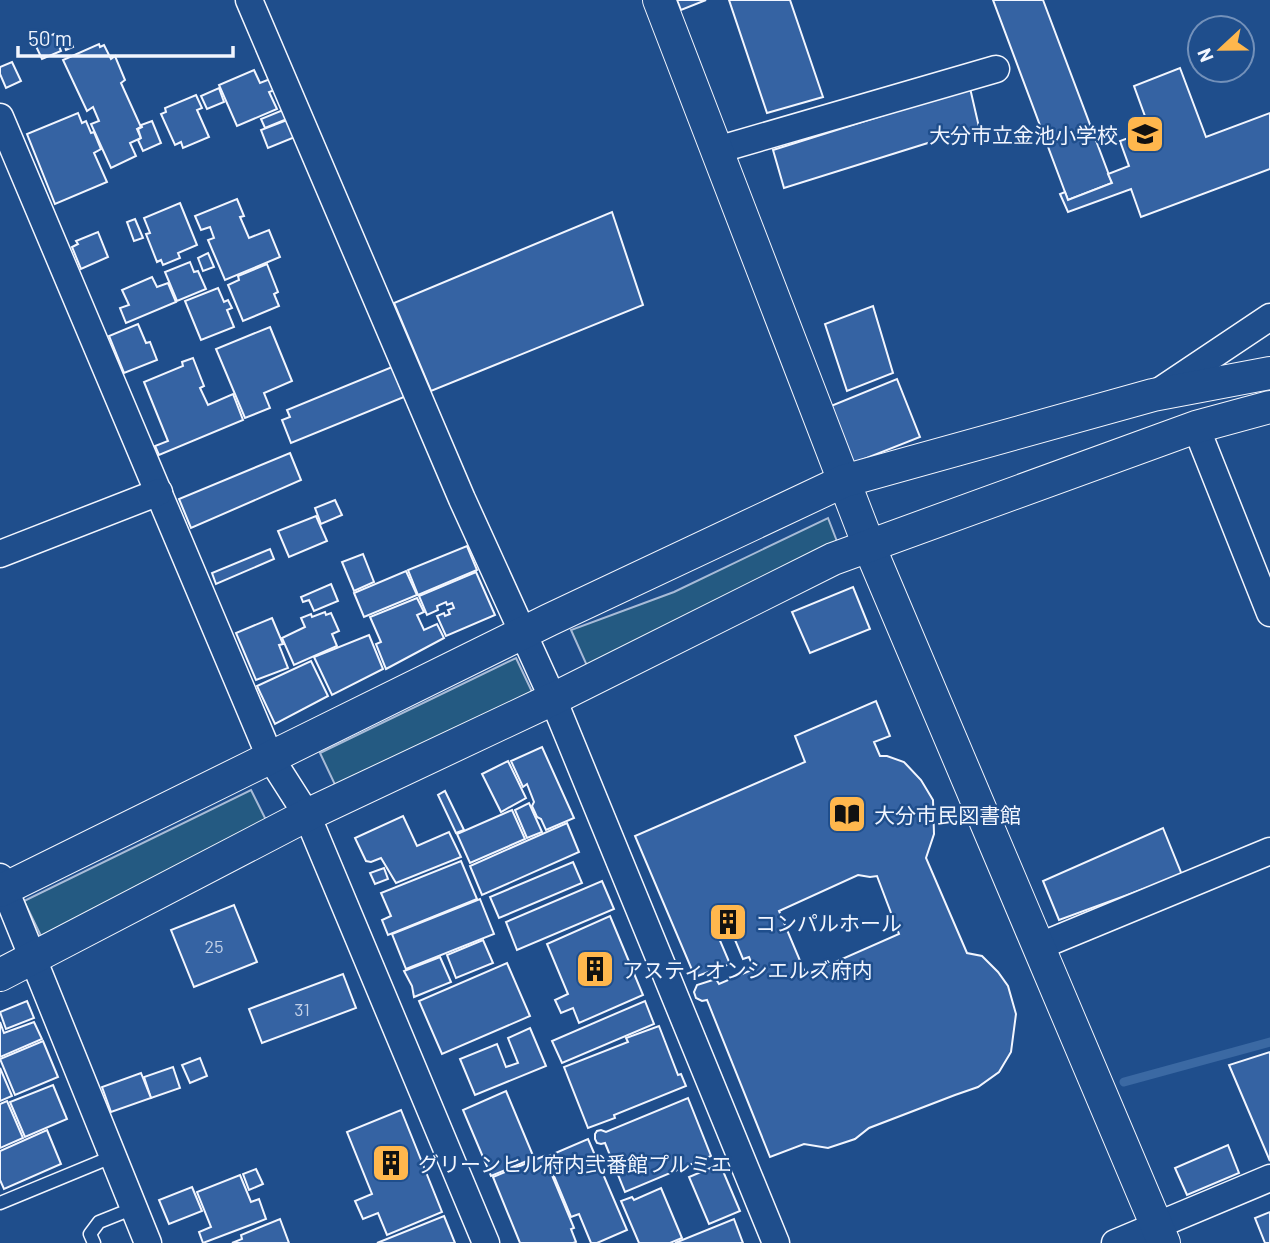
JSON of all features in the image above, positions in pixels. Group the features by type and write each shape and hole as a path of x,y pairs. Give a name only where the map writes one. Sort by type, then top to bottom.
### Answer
{"street":[{"path":"249,0 462,499 553,699 776,1243"},
{"path":"659,0 869,546 1160,1234"},
{"path":"718,150 996,69"},
{"path":"0,117 270,757 306,815 486,1243"},
{"path":"1153,395 1270,317"},
{"path":"148,1243 2,886 523,633 844,481 1153,395 1270,373"},
{"path":"0,975 306,815 553,699 834,559 1196,427 1270,408"},
{"path":"1196,427 1270,613"},
{"path":"0,554 159,492"},
{"path":"1040,946 1270,851"},
{"path":"1115,1243 1160,1234 1270,1178"}],"lane":[{"path":"0,1203 114,1156"},
{"path":"94,1243 90,1234 99,1222 134,1208"}],"shaded area":[{"path":"828,518 838,544 588,668 571,630 674,592"},
{"path":"516,658 534,696 338,791 320,753"},
{"path":"251,790 269,826 42,938 24,901"}],"building":[{"path":"677,0 706,0 681,10"},
{"path":"729,0 790,0 823,97 767,113"},
{"path":"993,0 1043,0 1112,183 1068,200"},
{"path":"54,34 61,51 42,59 34,42"},
{"path":"68,35 73,47 66,50 61,37"},
{"path":"99,44 100,47 104,45 111,59 115,56 125,80 121,83 141,127 137,129 141,138 130,143 136,156 111,168 91,124 99,121 93,107 87,111 63,60"},
{"path":"12,62 21,81 6,88 0,67"},
{"path":"1180,68 1206,137 1270,113 1270,169 1141,217 1131,189 1068,212 1060,194 1065,192 1068,200 1112,183 1108,174 1129,166 1120,141 1150,130 1134,86"},
{"path":"254,70 260,83 270,79 275,90 269,92 277,109 237,126 219,85"},
{"path":"219,88 224,102 207,109 201,96"},
{"path":"970,88 979,127 784,188 773,150"},
{"path":"196,95 202,108 197,110 209,137 183,148 181,142 175,145 161,114 166,112 165,108"},
{"path":"283,110 287,119 265,128 261,119"},
{"path":"78,113 82,123 86,121 91,133 94,132 101,149 94,153 107,182 55,204 27,134"},
{"path":"287,120 295,137 268,148 261,130"},
{"path":"152,121 161,143 143,151 138,140 141,138 138,129"},
{"path":"237,199 244,216 240,217 249,238 269,230 280,257 225,280 208,240 214,238 210,227 201,230 195,216"},
{"path":"180,203 197,245 178,253 180,258 163,265 161,260 157,262 146,234 150,233 144,218"},
{"path":"612,212 643,305 431,391 394,303"},
{"path":"135,219 143,238 134,241 127,222"},
{"path":"98,232 108,257 81,269 72,247 78,244 76,241"},
{"path":"208,253 214,267 203,271 198,258"},
{"path":"190,262 194,272 198,271 206,289 177,301 165,272"},
{"path":"267,264 278,292 274,294 279,306 243,321 228,285 239,280 238,276"},
{"path":"152,277 157,287 168,283 176,302 126,323 120,308 129,305 122,290"},
{"path":"218,288 224,302 228,300 232,308 227,310 234,327 201,340 185,301"},
{"path":"873,306 893,373 847,391 825,324"},
{"path":"138,324 146,343 150,342 157,360 124,373 109,336"},
{"path":"270,327 292,381 264,393 270,408 245,418 216,349"},
{"path":"193,358 204,386 200,388 208,405 233,394 243,420 159,455 155,446 168,441 144,382 183,366 182,362"},
{"path":"392,367 404,397 291,443 282,420 290,417 287,410"},
{"path":"897,379 920,437 849,465 826,408"},
{"path":"290,453 301,480 191,528 179,499"},
{"path":"335,500 342,515 321,524 315,508"},
{"path":"316,516 327,541 289,557 278,531"},
{"path":"467,546 477,570 418,595 408,570"},
{"path":"270,549 274,559 216,584 212,573"},
{"path":"363,554 374,582 354,591 342,562"},
{"path":"406,571 417,595 364,617 354,593"},
{"path":"476,572 495,615 446,636 437,616 450,614 448,610 454,608 452,603 447,605 446,602 437,606 438,610 427,615 419,596"},
{"path":"331,584 338,601 314,611 309,600 303,602 301,597"},
{"path":"853,587 870,629 810,653 792,612"},
{"path":"417,598 424,612 417,615 424,630 437,624 444,638 386,669 376,644 381,642 370,617"},
{"path":"325,612 326,615 331,613 339,631 332,634 337,646 294,665 282,638 305,627 301,618"},
{"path":"272,618 283,644 279,645 288,668 256,680 236,633"},
{"path":"369,635 383,669 332,695 314,657"},
{"path":"311,661 328,696 275,724 257,686"},
{"name":"コンパルホール","path":"876,701 890,736 874,742 880,756 904,762 921,780 933,800 934,834 926,858 967,953 982,956 998,972 1008,986 1016,1014 1011,1052 999,1072 978,1087 869,1128 855,1139 828,1148 804,1144 770,1157 707,1000 696,998 694,992 697,985 716,979 719,984 754,969 749,957 743,959 733,935 718,936 730,964 695,977 635,836 805,762 795,736","holes":["858,875 877,876 899,934 806,975 779,911"]},
{"path":"542,747 574,818 546,830 532,806 534,802 527,784 523,787 511,761"},
{"path":"508,761 526,798 501,812 482,774"},
{"path":"445,791 464,830 456,833 438,795"},
{"path":"529,803 542,832 527,838 515,810"},
{"path":"512,810 525,839 470,863 457,834"},
{"path":"403,816 417,846 449,832 461,857 396,883 381,858 366,861 355,838"},
{"path":"567,823 579,852 482,895 470,866"},
{"path":"1163,828 1182,875 1059,920 1043,881"},
{"path":"461,861 477,899 388,935 382,920 391,916 381,893"},
{"path":"573,862 582,883 499,918 490,897"},
{"path":"384,868 388,879 375,884 370,873"},
{"path":"602,881 614,909 517,950 506,922"},
{"path":"480,899 494,934 406,969 392,934"},
{"path":"234,905 257,962 194,987 171,930"},
{"name":"アスティオンシエルズ府内","path":"610,916 643,995 579,1023 573,1008 561,1013 555,1000 568,994 547,944"},
{"path":"483,940 493,963 456,978 447,955"},
{"path":"440,957 451,982 414,997 404,971"},
{"path":"507,963 530,1016 442,1054 419,1001"},
{"path":"343,974 356,1008 262,1043 249,1009"},
{"path":"27,1001 34,1018 6,1029 0,1012"},
{"path":"645,1001 654,1024 562,1063 552,1041"},
{"path":"0,1022 4,1033 34,1022 42,1039 0,1057"},
{"path":"659,1026 678,1075 681,1074 686,1086 588,1128 564,1067 628,1042 626,1038"},
{"path":"530,1028 546,1066 475,1095 460,1059 497,1044 506,1067 518,1063 508,1038"},
{"path":"43,1041 58,1077 15,1095 0,1059"},
{"path":"1270,1052 1270,1161 1229,1065"},
{"path":"200,1058 207,1076 190,1083 182,1065"},
{"path":"173,1067 180,1088 151,1098 144,1077"},
{"path":"0,1068 12,1096 0,1101"},
{"path":"141,1073 151,1098 111,1112 102,1087"},
{"path":"53,1085 67,1119 25,1137 10,1102"},
{"path":"506,1091 534,1158 491,1176 463,1110"},
{"path":"688,1098 711,1156 625,1192 605,1143 597,1143 595,1139 597,1131 606,1132"},
{"path":"7,1101 23,1138 0,1148 0,1104"},
{"name":"グリーンヒル府内弐番館プルミエ","path":"401,1110 442,1212 387,1235 378,1213 363,1219 355,1201 372,1194 347,1132"},
{"path":"47,1130 61,1164 4,1189 0,1180 0,1151"},
{"path":"588,1139 627,1230 597,1243 591,1243 579,1214 571,1217 546,1157"},
{"path":"1228,1145 1239,1173 1187,1195 1175,1168"},
{"path":"544,1156 574,1228 571,1229 576,1242 520,1243 493,1177"},
{"path":"720,1164 740,1211 709,1224 689,1177"},
{"path":"256,1169 263,1184 249,1190 243,1174"},
{"path":"240,1175 251,1202 259,1199 266,1219 203,1243 199,1232 211,1227 197,1192"},
{"path":"192,1187 202,1211 169,1224 159,1200"},
{"path":"661,1188 682,1238 670,1243 639,1243 621,1201 632,1197 634,1200"},
{"path":"1270,1212 1270,1243 1265,1243 1255,1218"},
{"path":"444,1216 455,1243 377,1243"},
{"path":"280,1219 289,1243 232,1243 242,1239 241,1235"},
{"path":"734,1219 743,1243 675,1243"}],"waterway":[{"path":"1124,1082 1270,1042"}],"place":[{"name":"大分市立金池小学校","path":"1145,134"},
{"name":"大分市民図書館","path":"847,814"},
{"name":"コンパルホール","path":"728,922"},
{"name":"アスティオンシエルズ府内","path":"595,969"},
{"name":"グリーンヒル府内弐番館プルミエ","path":"391,1163"}]}
